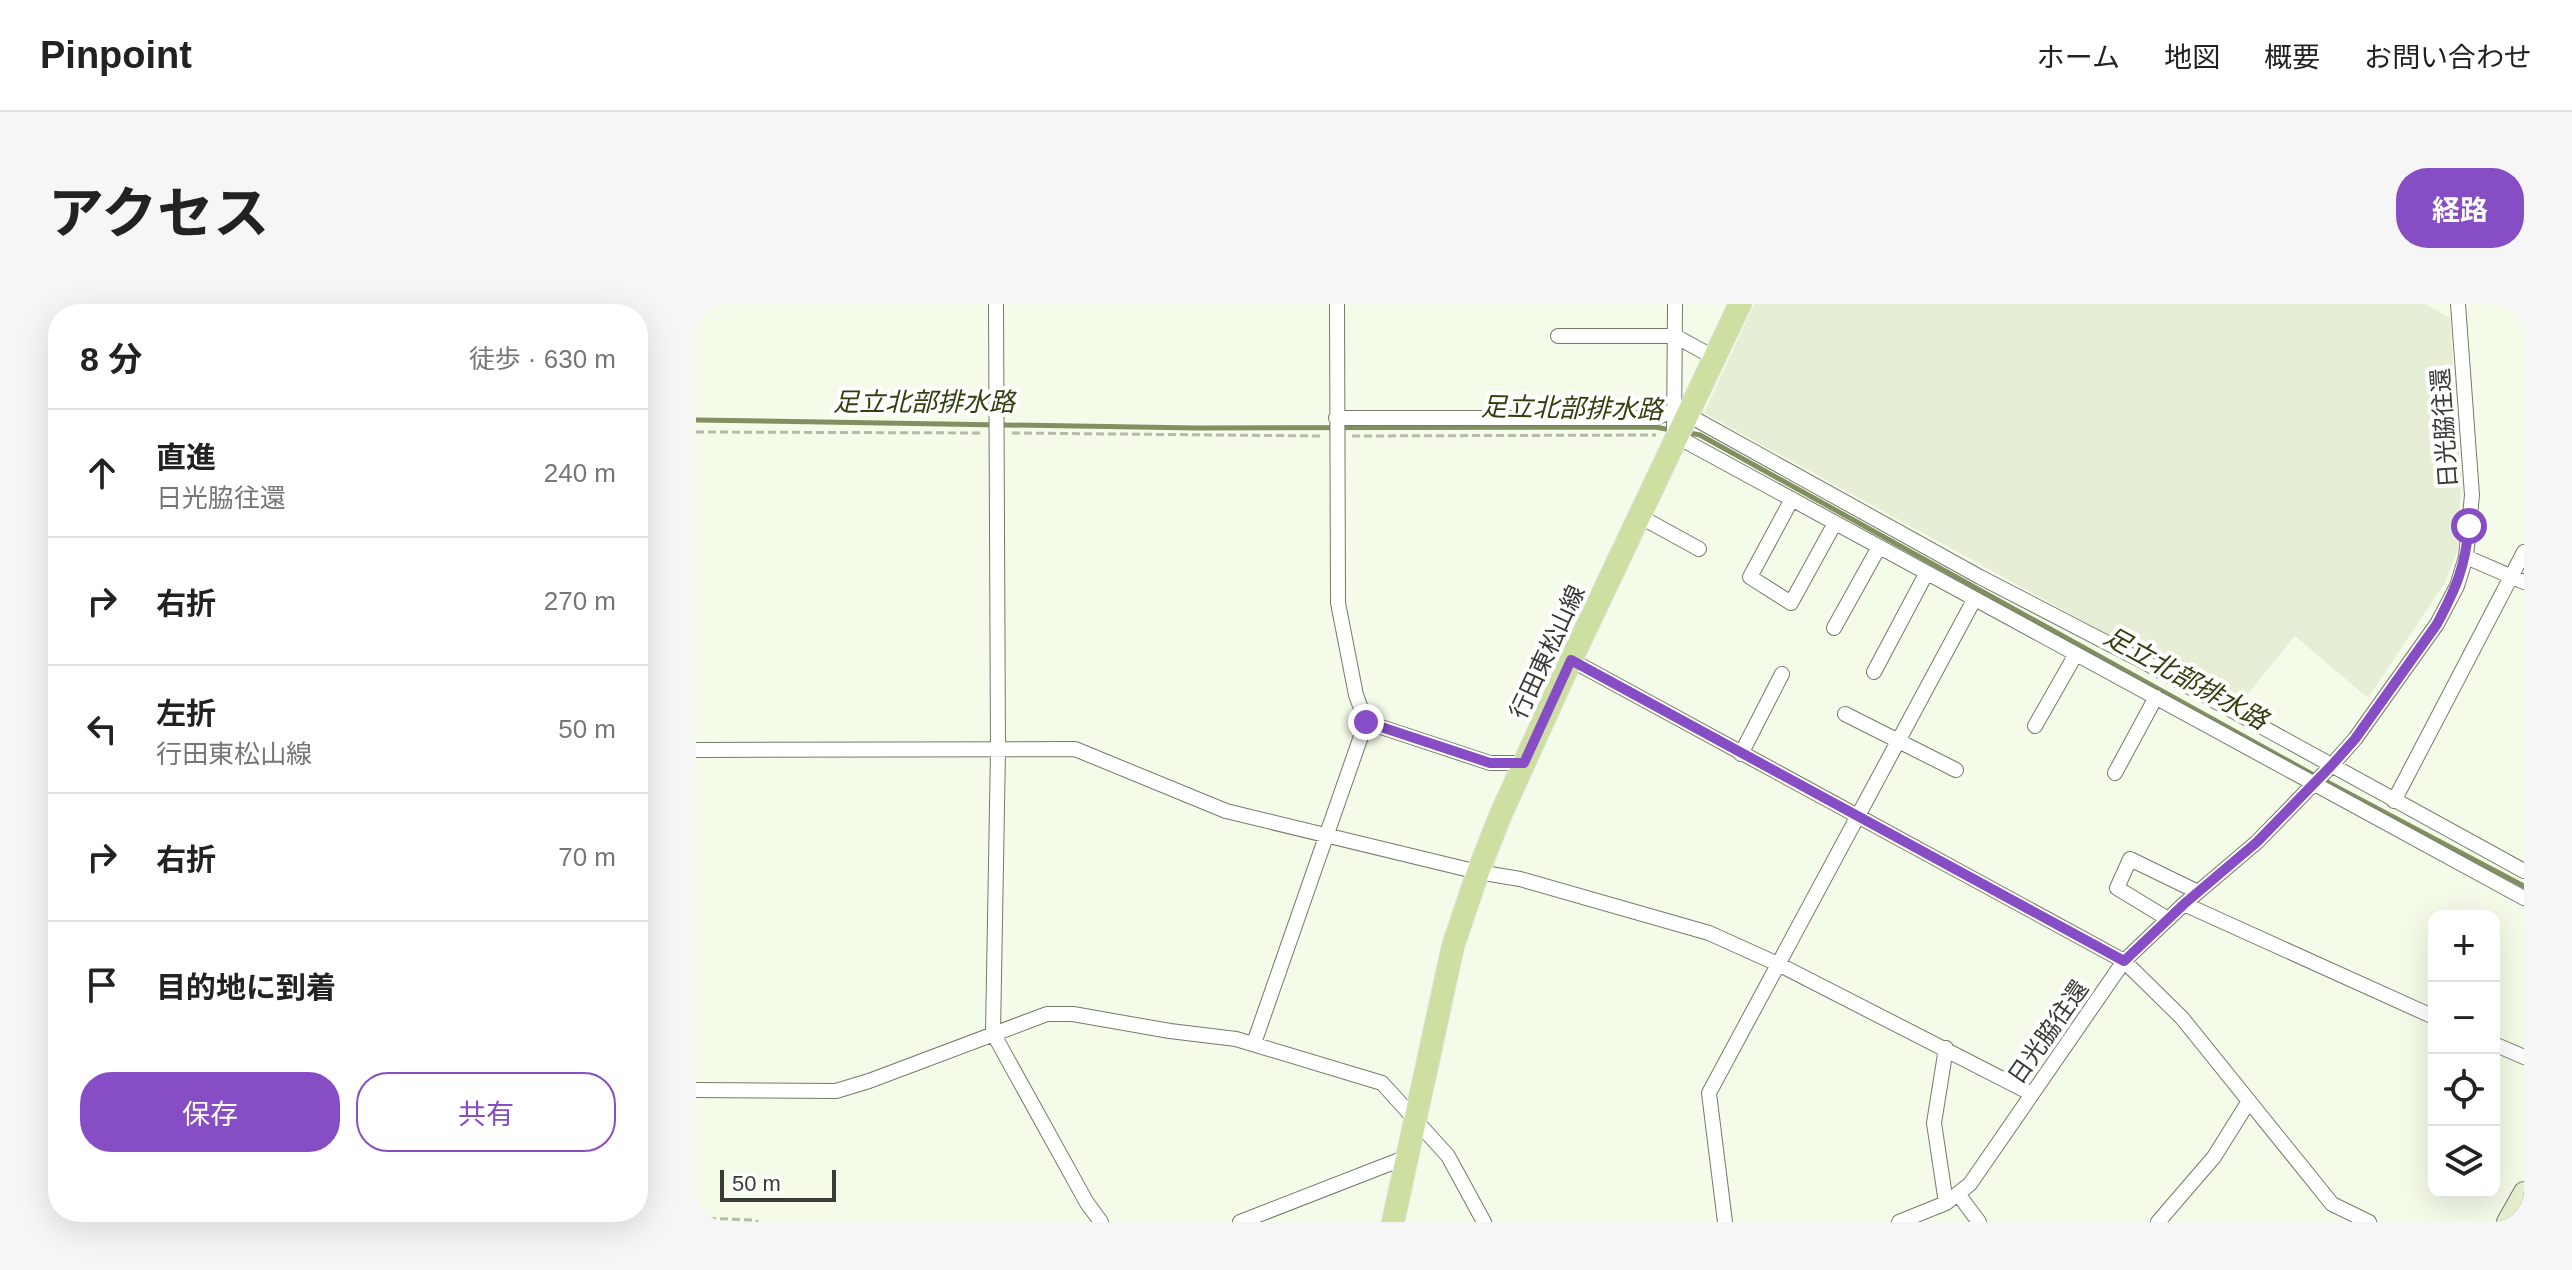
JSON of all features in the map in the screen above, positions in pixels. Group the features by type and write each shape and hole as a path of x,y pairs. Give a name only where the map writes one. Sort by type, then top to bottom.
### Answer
{"main road":[{"name":"行田東松山線","path":"1393,1222 1453,946 1478,872 1524,763 1676,435 1681,412 1715,358 1740,304"}],"street":[{"path":"996,304 998,750 993,1033 1087,1203 1101,1222"},
{"path":"1254,1043 1366,722 1356,695 1338,603 1337,304"},
{"path":"1675,304 1681,412"},
{"name":"日光脇往還","path":"1952,1198 1970,1184 2124,961 2184,904 2257,842 2331,766 2355,739 2437,624 2457,586 2466,557 2472,495 2458,304"},
{"path":"1558,336 1675,336 1715,358"},
{"path":"1336,418 1656,418 1681,412 2524,871"},
{"path":"1676,435 2524,898"},
{"path":"1792,499 1750,577 1791,603 1835,523"},
{"path":"1639,516 1699,549"},
{"path":"1834,628 1879,547"},
{"path":"2394,801 2518,579 2524,552"},
{"path":"2466,557 2518,579"},
{"path":"1874,672 1926,574"},
{"path":"1725,1222 1709,1093 1974,600"},
{"path":"2035,726 2076,654"},
{"path":"1571,660 2124,961 2182,1018 2332,1204 2369,1222"},
{"path":"1741,754 1782,674"},
{"path":"2115,773 2156,697"},
{"path":"1845,714 1956,770"},
{"path":"1366,722 1490,763 1524,763"},
{"path":"696,750 1075,749 1226,811 1478,872 1520,879 1709,933 1780,965 2032,1094"},
{"path":"2168,919 2117,888 2130,859 2198,892"},
{"path":"2184,904 2428,1014"},
{"path":"696,1090 836,1091 1047,1014 1073,1014 1254,1043 1382,1083 1448,1156 1484,1222"},
{"path":"2500,1047 2524,1057"},
{"path":"1946,1048 1934,1123 1952,1198 1979,1222"},
{"path":"2158,1222 2214,1157 2249,1101"},
{"path":"1240,1222 1407,1157"},
{"path":"2507,1222 2524,1192"},
{"path":"1899,1222 1952,1198"}],"path":[{"path":"696,432 1676,435"},
{"path":"696,1218 758,1222"}],"shaded area":[{"path":"1754,304 2425,304 2450,318 2461,479 2458,550 2445,583 2368,698 2295,636 2238,706 1704,413"}],"waterway":[{"name":"足立北部排水路","path":"696,420 1197,428 1655,427 1671,430"},
{"name":"足立北部排水路","path":"1684,432 1700,435 2310,773 2524,886"}],"route":[{"path":"1366,722 1490,763 1524,763 1571,660 2124,961 2184,904 2257,842 2355,739 2437,624 2457,586 2466,557 2469,526"}]}
